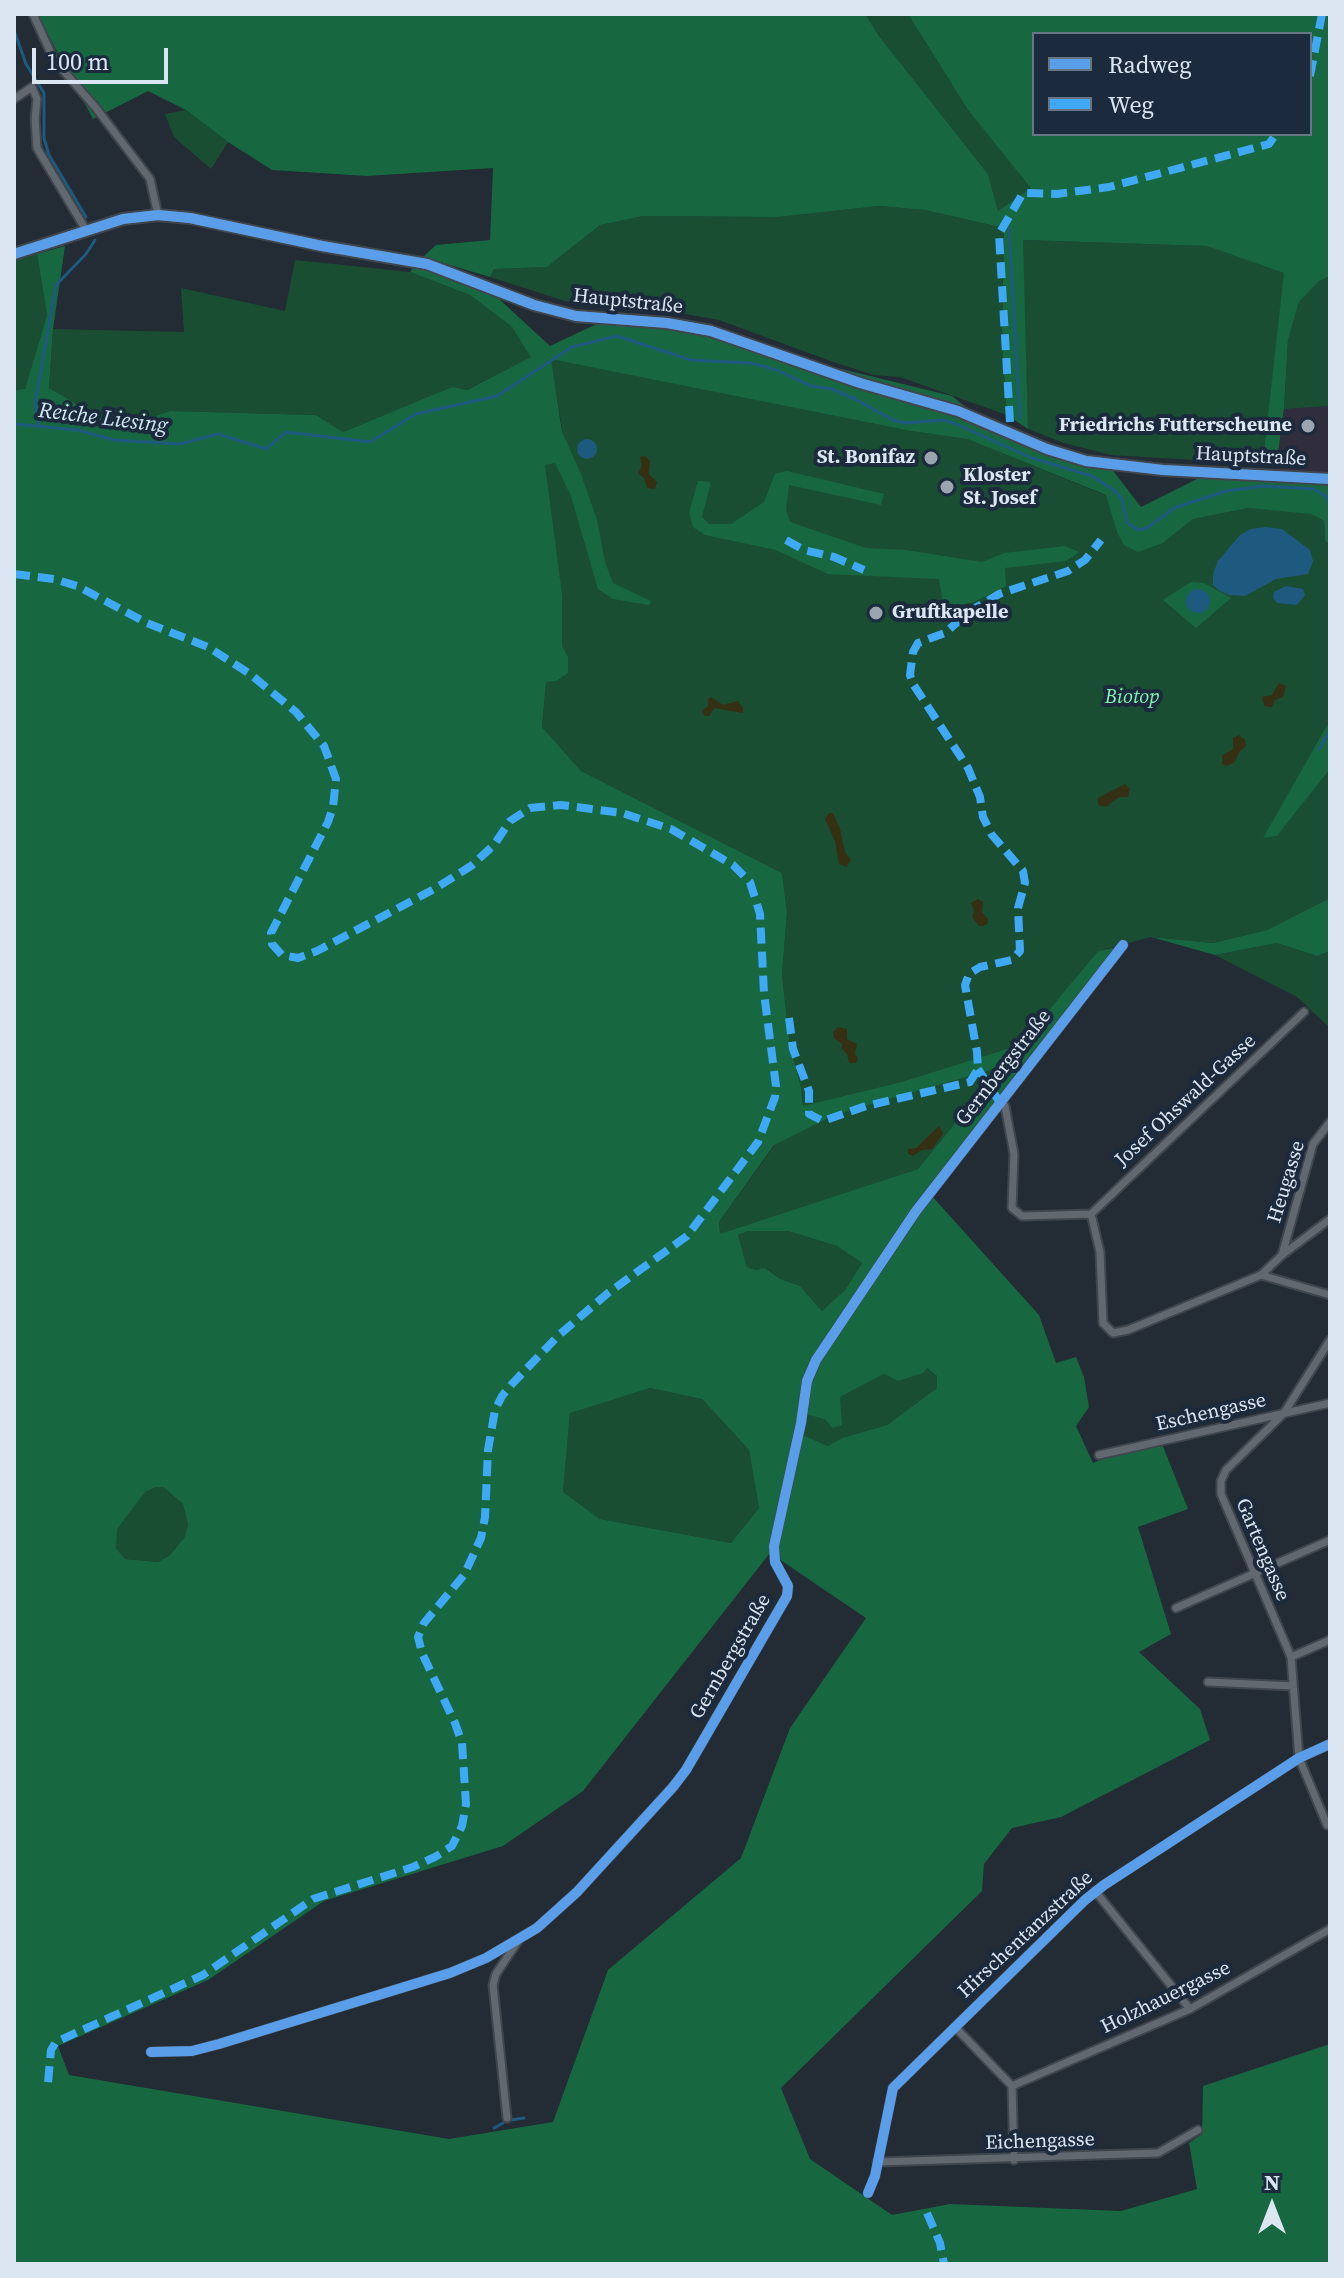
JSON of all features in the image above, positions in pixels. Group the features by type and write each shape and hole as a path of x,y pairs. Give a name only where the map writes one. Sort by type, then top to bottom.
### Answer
{"main road":[{"name":"Hauptstraße","path":"14,254 123,219 158,215 190,218 427,264 534,305 576,316 667,323 711,331 860,383 958,411 1047,449 1086,461 1163,470 1330,479"}],"street":[{"path":"33,14 54,60 96,108 150,179 158,215"},
{"path":"14,99 32,87 37,99 37,148 86,230"},
{"name":"Gernbergstraße","path":"151,2052 192,2051 219,2044 450,1973 486,1958 537,1928 577,1892 673,1787 686,1770 786,1598 788,1586 773,1552 811,1371 916,1211 1123,945"},
{"name":"Josef Ohswald-Gasse","path":"1091,1214 1304,1012"},
{"path":"999,1101 1005,1106 1014,1154 1011,1200 1014,1212 1029,1216 1091,1214 1100,1252 1103,1323 1113,1333 1128,1330 1261,1275 1330,1219"},
{"name":"Heugasse","path":"1282,1255 1313,1144 1330,1122"},
{"path":"1261,1275 1330,1295"},
{"name":"Gartengasse","path":"1327,1825 1299,1758 1291,1657 1221,1494 1221,1481 1226,1470 1284,1413 1330,1340"},
{"name":"Eschengasse","path":"1099,1455 1330,1403"},
{"path":"1176,1608 1330,1540"},
{"path":"1291,1657 1330,1640"},
{"path":"1208,1682 1293,1686"},
{"name":"Hirschentanzstraße","path":"868,2193 893,2088 955,2027 1095,1891 1299,1758 1330,1744"},
{"path":"1095,1891 1190,2009"},
{"name":"Holzhauergasse","path":"1012,2086 1190,2009 1330,1929"},
{"path":"493,1979 519,1940"},
{"path":"486,1958 493,1979 507,2118"},
{"path":"955,2027 1012,2086 1014,2160"},
{"name":"Eichengasse","path":"877,2162 1158,2153 1198,2130"}],"shaded area":[{"path":"1330,406 1330,478 1327,473 1276,470 1284,409"}],"green space":[{"path":"37,14 865,14 988,174 998,211 1031,188 968,110 908,14 1330,14 1330,276 1319,281 1299,302 1288,340 1277,461 1263,459 1284,273 1207,246 1023,240 1028,429 1007,415 1002,342 1004,228 925,210 879,206 778,217 643,216 600,225 547,267 494,269 490,277 423,257 436,245 490,240 493,168 367,176 272,170 186,110 148,91 93,119"},
{"path":"865,14 908,14 968,110 1032,188 998,211 988,174"},
{"path":"186,110 228,142 211,169 174,137 165,114"},
{"path":"879,206 925,210 1004,228 1002,342 1007,415 900,377 874,375 836,363 719,320 658,309 606,307 565,301 490,277 494,269 547,267 600,225 643,216 778,217"},
{"path":"1022,240 1207,246 1285,273 1263,458 1277,461 1277,465 1111,455 1064,443 1028,429"},
{"path":"65,246 53,329 49,388 91,412 134,423 170,411 316,415 343,432 452,387 467,390 531,357 512,327 470,295 410,272 417,263 485,286 550,346 603,321 669,327 952,396 989,426 1111,468 1141,507 1203,476 1276,470 1327,473 1330,478 1330,544 1325,541 1324,521 1312,514 1248,508 1193,519 1163,543 1138,552 1124,545 1106,495 967,439 911,431 551,359 562,432 597,520 605,562 613,583 651,601 649,605 613,599 598,589 571,496 555,463 545,465 562,595 562,646 568,657 568,673 556,681 546,682 542,727 581,771 782,873 787,912 782,975 790,1047 803,1106 902,1082 1020,1045 1098,951 1117,947 931,1195 1039,1315 1056,1363 1076,1357 1084,1377 1089,1407 1076,1426 1093,1463 1113,1455 1162,1444 1188,1509 1138,1527 1171,1634 1139,1652 1200,1709 1210,1740 1061,1817 1012,1828 984,1864 982,1891 781,2088 810,2159 892,2215 950,2204 1121,2211 1197,2189 1189,2143 1202,2134 1203,2086 1330,2044 1330,2264 14,2264 14,390 25,389 47,315 37,254","holes":["1001,1067 918,1169 720,1234 719,1222 774,1145 836,1114","748,1231 788,1231 837,1246 862,1263 845,1290 822,1311 800,1286 780,1279 765,1268 756,1270 747,1267 738,1235","927,1368 937,1376 937,1388 887,1425 842,1438 828,1446 803,1435 807,1414 826,1420 832,1428 842,1425 840,1397 884,1374 898,1381 923,1373","650,1388 702,1399 749,1450 759,1508 731,1543 600,1519 563,1492 570,1413","156,1487 163,1487 183,1504 188,1525 184,1538 169,1556 158,1562 125,1559 116,1548 117,1529 145,1492","770,1553 866,1618 790,1728 741,1858 608,1970 553,2122 449,2139 69,2075 58,2046 208,1980 324,1901 503,1846 583,1791"]},
{"path":"37,254 47,315 25,389 14,390 14,260"},
{"path":"295,260 410,272 470,295 512,327 532,357 466,390 452,387 343,432 316,415 170,411 134,423 91,412 49,388 53,329 184,332 181,288 285,311"},
{"path":"1330,276 1330,406 1284,409 1288,340 1299,302 1319,281"},
{"name":"Biotop","path":"550,358 911,431 967,439 1107,496 1117,532 1163,543 1193,519 1248,508 1312,513 1324,521 1325,541 1330,544 1330,720 1264,837 1277,836 1330,769 1330,898 1267,930 1213,943 1151,937 1098,951 918,1169 720,1235 719,1222 803,1106 790,1047 782,975 787,912 782,873 581,771 542,727 546,682 537,444 562,428"},
{"path":"787,471 884,494 881,505 789,485 786,510 790,522 866,548 906,550 982,562 1004,553 1065,546 1079,552 1066,561 1005,568 1006,586 974,602 944,608 939,579 828,574 776,550 705,535 693,527 689,513 698,481 711,482 702,517 709,524 731,524 764,502 775,474"},
{"path":"1191,582 1204,583 1231,598 1196,628 1163,600"},
{"path":"1330,720 1330,769 1277,836 1263,838"},
{"path":"1330,898 1330,951 1317,956 1277,943 1215,955 1151,937 1213,943 1267,930"},
{"path":"1277,943 1317,956 1330,951 1330,1028 1297,997 1215,955"},
{"path":"748,1231 788,1231 837,1246 862,1263 845,1290 822,1311 800,1286 780,1279 766,1268 756,1270 747,1267 738,1235"},
{"path":"927,1368 937,1376 937,1388 887,1425 842,1438 828,1446 803,1435 806,1413 826,1420 840,1397 884,1374 898,1381"},
{"path":"650,1388 702,1399 749,1450 759,1508 731,1543 600,1519 563,1492 570,1412"},
{"path":"163,1487 183,1504 188,1525 184,1538 169,1556 158,1562 125,1559 116,1548 116,1529 145,1492"}],"sand":[{"path":"645,456 650,461 649,474 657,482 655,489 647,488 644,478 638,473 642,466 640,457"},
{"path":"1279,683 1286,686 1283,697 1275,700 1272,707 1264,706 1262,697 1272,695"},
{"path":"711,697 723,705 738,701 743,713 714,708 709,716 705,716 702,711"},
{"path":"1239,735 1246,746 1234,763 1222,764 1222,756 1233,749 1233,738"},
{"path":"1125,784 1130,789 1128,797 1119,797 1106,807 1098,805 1098,798"},
{"path":"833,813 845,852 851,860 846,867 839,864 835,841 825,819"},
{"path":"978,899 983,902 982,912 988,919 983,926 979,926 972,917 974,911 971,903"},
{"path":"838,1027 847,1029 847,1039 857,1044 856,1063 849,1063 842,1044 834,1038 833,1032"},
{"path":"939,1126 943,1134 932,1149 922,1150 913,1156 908,1154 908,1149 916,1148"}],"water":[{"path":"583,439 591,439 597,449 591,459 583,459 577,453 577,445"},
{"path":"1251,529 1282,529 1310,550 1313,561 1308,574 1276,579 1245,596 1220,591 1213,585 1218,561 1240,535"},
{"path":"1286,586 1303,589 1305,595 1297,605 1277,603 1273,598 1274,592"},
{"path":"1198,589 1206,593 1210,601 1206,609 1198,613 1190,609 1186,601 1190,593"}],"waterway":[{"path":"14,30 26,64 44,93 44,138 49,155 86,217"},
{"path":"1009,228 1020,418"},
{"path":"39,426 35,403 56,285 95,240"},
{"name":"Reiche Liesing","path":"14,424 78,430 114,440 180,444 218,434 266,449 286,432 370,442 416,414 497,396 572,347 617,336 691,360 750,363 777,370 811,386 832,389 893,420 905,423 944,420 956,424 1032,458 1092,476 1122,499 1127,523 1138,530 1147,528 1174,508 1226,491 1264,486 1314,489 1327,497 1330,505"},
{"path":"1319,749 1330,731"},
{"path":"511,2120 524,2118"},
{"path":"494,2128 503,2123"}],"marked path":[{"path":"1312,66 1322,14"},
{"path":"1010,422 999,234 1023,193 1057,194 1109,187 1269,144 1275,136"},
{"path":"786,540 804,550 834,557 864,570"},
{"path":"789,1018 793,1049 809,1091 809,1114 823,1121 866,1106 970,1082 978,1069 965,985 969,974 980,967 1012,960 1020,951 1018,908 1025,883 1023,871 992,835 983,817 980,797 968,768 913,684 910,675 913,652 918,643 945,633 970,611 999,594 1068,571 1085,560 1101,540"},
{"path":"14,574 54,579 77,586 147,623 208,647 250,674 296,712 324,746 336,779 333,807 271,933 272,944 282,955 298,958 317,951 436,888 471,866 494,845 510,821 530,808 561,805 622,813 671,829 733,865 750,882 760,914 764,993 776,1086 775,1097 758,1142 687,1236 608,1293 559,1335 512,1384 495,1410 488,1450 481,1538 464,1575 424,1623 418,1637 422,1653 462,1743 466,1804 462,1826 452,1846 413,1867 313,1899 203,1975 56,2042 51,2050 48,2083"},
{"path":"978,1069 999,1101"},
{"path":"927,2213 940,2243 944,2264"}],"cycle path":[{"path":"14,254 123,219 158,215 190,218 427,264 534,305 576,316 667,323 711,331 860,383 958,411 1047,449 1086,461 1163,470 1330,479"},
{"path":"151,2052 192,2051 219,2044 450,1973 486,1958 537,1928 577,1892 673,1787 686,1770 787,1596 788,1586 775,1562 774,1546 807,1381 816,1360 916,1211 1123,945"},
{"path":"868,2193 875,2176 893,2088 1085,1900 1299,1758 1330,1744"}],"place":[{"name":"Friedrichs Futterscheune","path":"1308,426"},
{"name":"St. Bonifaz","path":"931,458"},
{"name":"Kloster St. Josef","path":"947,487"},
{"name":"Gruftkapelle","path":"876,613"}]}
